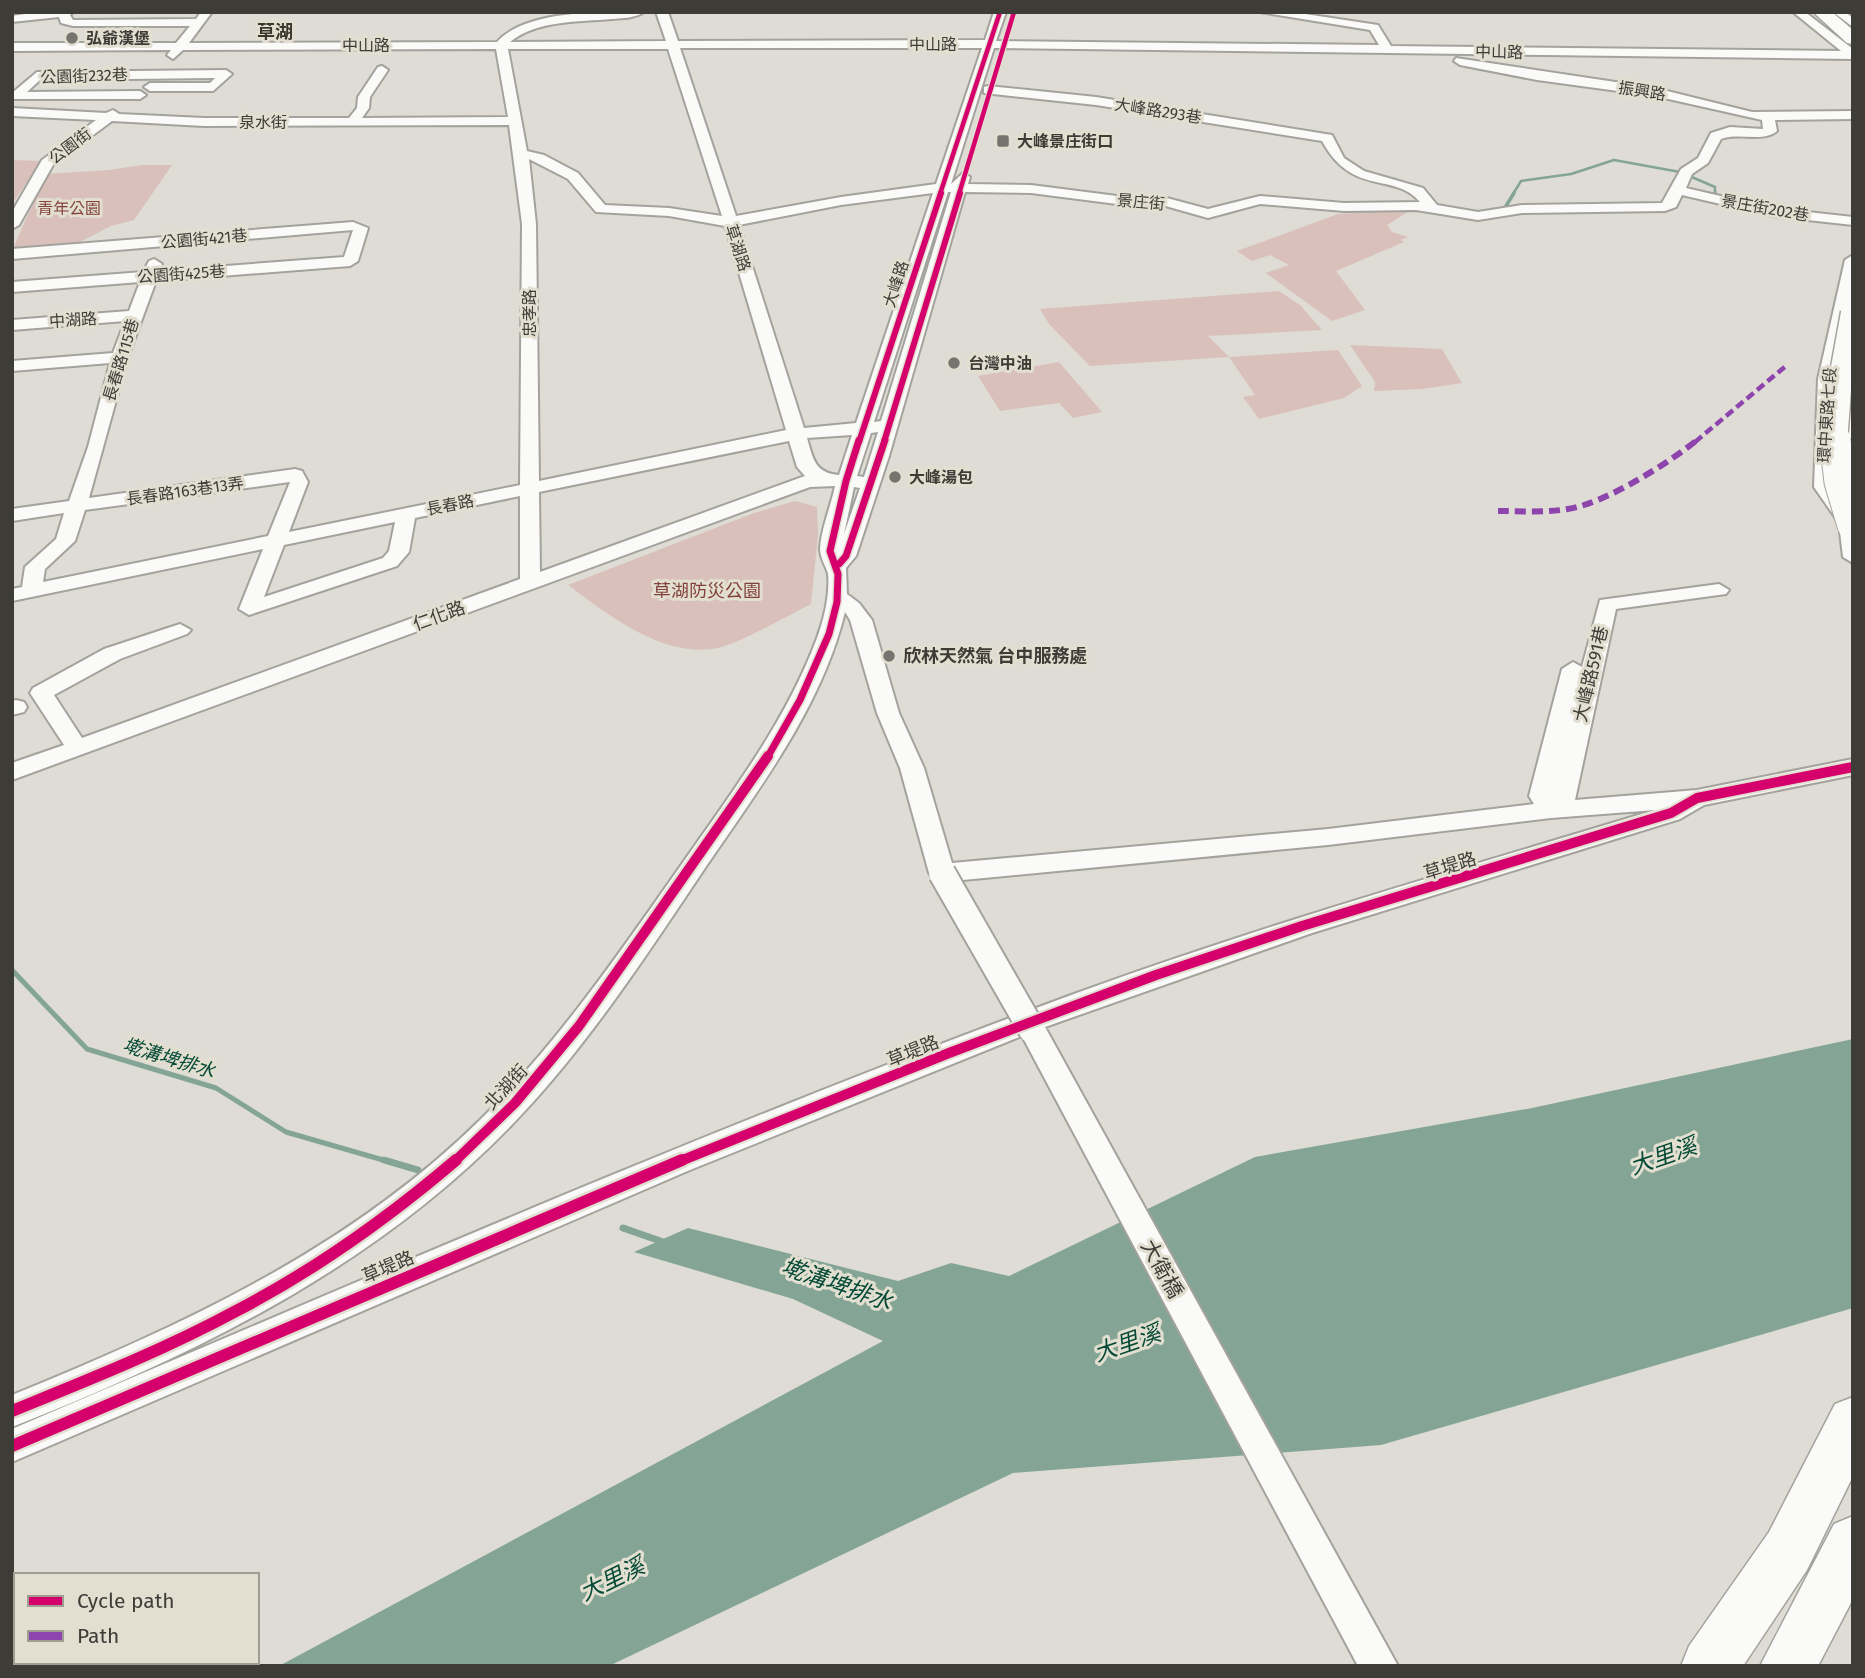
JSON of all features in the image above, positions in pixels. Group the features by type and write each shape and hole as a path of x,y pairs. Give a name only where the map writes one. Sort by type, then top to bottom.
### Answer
{"highway":[{"path":"1807,12 1833,38"},
{"path":"1819,12 1853,41"},
{"path":"1835,12 1853,26"},
{"path":"1846,12 1853,17"},
{"path":"1850,524 1837,469 1836,430 1842,368 1853,313"},
{"path":"1853,483 1853,492"},
{"path":"1709,1666 1788,1551 1853,1421"},
{"path":"1788,1666 1853,1543"}],"street":[{"path":"12,19 66,12 65,21 73,23 150,17 203,17"},
{"path":"501,45 506,38 529,29 538,22 611,18 639,12"},
{"name":"草湖路","path":"662,12 769,342 806,467 819,479"},
{"name":"大峰路","path":"837,596 839,564 846,556 889,426 988,90 1000,12"},
{"name":"大峰路","path":"839,564 830,551 846,481 942,188 997,44 1014,12"},
{"path":"1265,12 1374,27 1388,50"},
{"path":"1798,12 1853,55"},
{"name":"公園街","path":"12,225 47,163 145,91 203,17"},
{"path":"1467,51 1484,39"},
{"name":"中山路","path":"12,47 997,44 1853,55"},
{"path":"441,45 505,62"},
{"name":"忠孝路","path":"501,45 521,153 529,224 530,583"},
{"name":"振興路","path":"1433,51 1498,70 1655,92 1768,118 1853,115"},
{"path":"352,122 363,108 365,96 382,70"},
{"path":"145,91 213,87 226,74 159,74"},
{"name":"公園街232巷","path":"145,91 16,96 37,76 159,74"},
{"name":"大峰路293巷","path":"988,90 1096,101 1327,138 1339,160 1359,174 1418,191 1432,208"},
{"name":"泉水街","path":"12,112 108,118 209,117 352,122 513,121"},
{"name":"景庄街","path":"521,153 538,158 573,176 588,197 601,209 669,212 729,222 841,201 942,188 1031,189 1117,200 1163,201 1208,214 1260,200 1344,207 1432,208 1478,216 1522,209 1665,207 1671,204 1686,172 1703,160 1716,136 1730,131 1765,133 1770,131 1768,118"},
{"name":"景庄街202巷","path":"1678,190 1772,212 1853,221"},
{"name":"公園街421巷","path":"12,254 161,243 248,252 353,226 361,228 350,261"},
{"name":"長春路115巷","path":"32,591 34,567 65,541 96,447 120,357 161,243"},
{"name":"公園街425巷","path":"12,287 151,276 248,252 350,261"},
{"name":"環中東路七段","path":"1850,524 1823,487 1828,379 1853,260"},
{"name":"中湖路","path":"12,325 134,315"},
{"path":"12,366 120,357"},
{"path":"1828,379 1853,385"},
{"name":"環中東路七段","path":"1853,385 1846,437 1853,557"},
{"name":"長春路","path":"12,595 795,434 889,426"},
{"name":"長春路163巷13弄","path":"12,515 295,475 299,482 274,542"},
{"name":"仁化路","path":"12,772 819,479 870,483"},
{"path":"274,542 249,609 390,562 398,552 406,513"},
{"name":"大峰路591巷","path":"1551,810 1564,798 1607,604 1719,590"},
{"path":"837,596 852,607 861,620 888,713 912,768 942,873"},
{"name":"北湖街","path":"12,1411 192,1333 267,1294 366,1229 429,1181 513,1105 584,1019 785,732 817,667 831,628 837,596"},
{"path":"78,749 23,702 112,654 180,630"},
{"path":"1551,810 1541,796 1573,668"},
{"name":"草堤路","path":"942,873 1315,839 1551,810 1697,798 1853,767"},
{"name":"草堤路","path":"12,1446 581,1201 948,1054 1089,1000 1223,954 1671,813 1697,798"},
{"name":"大衛橋","path":"942,873 1032,1030 1379,1666"}],"green space":[{"path":"12,160 41,161 12,204"},
{"name":"青年公園","path":"142,165 172,165 134,220 111,226 68,248 12,251 46,174"},
{"path":"1411,210 1387,225 1392,232 1408,237 1401,240 1404,242 1336,271 1365,310 1332,321 1266,273 1289,265 1270,255 1252,261 1237,251 1338,214"},
{"path":"1279,291 1300,305 1322,330 1208,336 1229,357 1090,366 1049,324 1040,309"},
{"path":"1350,345 1442,349 1462,383 1422,389 1374,391 1375,382"},
{"path":"1338,350 1362,386 1344,398 1259,419 1243,397 1255,395 1229,357"},
{"path":"1059,362 1102,412 1073,418 1059,403 1000,411 978,376"},
{"name":"草湖防災公園","path":"795,501 817,507 818,535 811,604 727,645 697,650 657,641 619,621 568,585 754,513"}],"water":[{"name":"大里溪","path":"1853,1039 1853,1308 1381,1445 1013,1473 609,1666 279,1666 883,1341 793,1299 634,1252 688,1228 898,1281 951,1263 1009,1276 1255,1157 1532,1108"}],"waterway":[{"path":"1513,194 1521,181 1571,174 1614,160 1680,172 1715,187 1715,200"},
{"path":"1506,206 1514,193"},
{"path":"1730,206 1768,215"},
{"name":"墘溝埤排水","path":"12,970 87,1049 216,1088 286,1132 390,1162"},
{"name":"墘溝埤排水","path":"384,1160 418,1170"},
{"name":"墘溝埤排水","path":"623,1228 666,1243"}],"marked path":[{"path":"1498,511 1553,511 1585,505 1648,473 1687,448 1787,365"}],"cycle path":[{"path":"12,1411 142,1357 237,1311 334,1253 398,1207 460,1157 515,1103 579,1026 639,945 754,779 800,700 829,634 837,602 838,574 830,551 846,481 1000,12"},
{"path":"839,564 846,556 880,456 1014,12"},
{"path":"12,1446 680,1161 1084,1001 1302,926 1671,813 1697,798 1853,767"}],"place":[{"name":"弘爺漢堡","path":"72,38"},
{"name":"大峰景庄街口","path":"1003,141"},
{"name":"台灣中油","path":"954,363"},
{"name":"大峰湯包","path":"895,477"},
{"name":"欣林天然氣 台中服務處","path":"889,656"}],"district":[{"name":"草湖","path":"275,32"}]}
